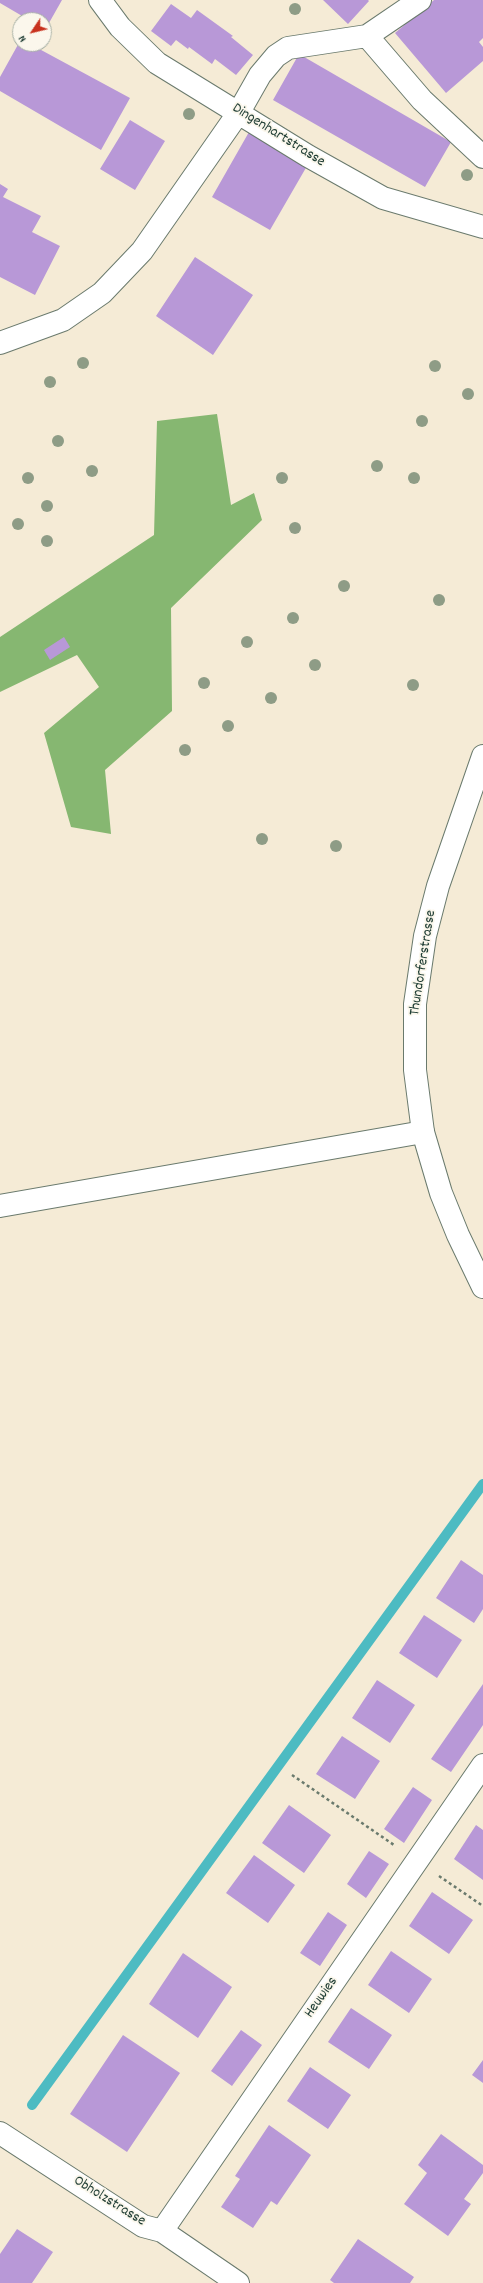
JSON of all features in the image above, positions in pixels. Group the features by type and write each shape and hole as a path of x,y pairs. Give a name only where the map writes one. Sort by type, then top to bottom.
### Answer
{"street":[{"name":"Dingenhartstrasse","path":"100,0 120,27 157,63 239,112 308,156 383,198 483,227"},
{"path":"0,343 63,320 102,293 142,251 239,112 260,75 276,56 288,48 367,36 420,0"},
{"path":"367,36 422,100 483,157"},
{"name":"Thundorferstrasse","path":"483,756 438,886 425,936 415,1004 415,1070 423,1132 441,1193 458,1235 483,1287"},
{"path":"0,1206 423,1132"},
{"name":"Heuwies","path":"162,2231 483,1765"},
{"name":"Obholzstrasse","path":"0,2133 143,2226 162,2231 238,2283"}],"path":[{"path":"292,1775 483,1906"}],"green space":[{"path":"217,414 231,505 254,493 262,520 171,608 172,711 105,770 111,834 71,827 44,733 99,687 77,655 0,692 0,637 154,535 157,421"}],"building":[{"path":"0,0 62,0 52,18 52,12 15,12 0,3"},
{"path":"323,0 368,0 369,1 348,24"},
{"path":"434,0 483,0 483,38 479,42 483,47 483,61 446,93 395,33"},
{"path":"171,4 191,18 197,10 233,36 231,37 253,55 236,75 215,59 212,64 189,47 188,49 176,40 171,46 151,31"},
{"path":"14,52 45,52 130,98 101,150 0,91 0,77"},
{"path":"299,54 451,142 425,187 273,100"},
{"path":"130,120 165,141 135,190 100,169"},
{"path":"249,132 307,166 270,230 212,197"},
{"path":"0,184 8,189 3,197 41,216 32,232 60,246 35,295 0,277"},
{"path":"195,257 253,295 213,355 156,316"},
{"path":"64,637 70,647 50,660 44,650"},
{"path":"461,1560 483,1575 483,1609 474,1623 436,1598"},
{"path":"424,1615 462,1640 437,1678 399,1653"},
{"path":"377,1680 415,1705 390,1743 352,1718"},
{"path":"483,1684 483,1725 451,1772 431,1759"},
{"path":"342,1736 380,1761 355,1799 316,1774"},
{"path":"413,1787 432,1800 404,1843 384,1829"},
{"path":"289,1805 331,1835 304,1873 262,1843"},
{"path":"476,1825 483,1830 483,1880 454,1859"},
{"path":"369,1851 389,1864 366,1898 347,1884"},
{"path":"254,1855 295,1885 268,1923 226,1893"},
{"path":"432,1892 473,1920 449,1954 409,1926"},
{"path":"328,1912 347,1925 320,1966 300,1953"},
{"path":"391,1951 432,1979 409,2013 368,1985"},
{"path":"183,1953 232,1987 198,2038 149,2004"},
{"path":"351,2008 392,2035 369,2069 328,2042"},
{"path":"241,2030 262,2045 232,2086 211,2071"},
{"path":"123,2035 180,2073 127,2152 70,2114"},
{"path":"483,2060 483,2083 472,2075"},
{"path":"310,2067 351,2095 328,2129 287,2101"},
{"path":"269,2125 311,2155 277,2205 271,2201 253,2228 221,2207 240,2179 235,2176"},
{"path":"441,2134 483,2165 483,2173 464,2199 471,2204 448,2236 404,2204 427,2173 418,2165"},
{"path":"17,2229 53,2252 32,2283 0,2283 0,2254"},
{"path":"358,2239 414,2277 410,2283 334,2283 330,2280"}],"waterway":[{"path":"32,2105 483,1484"}]}
